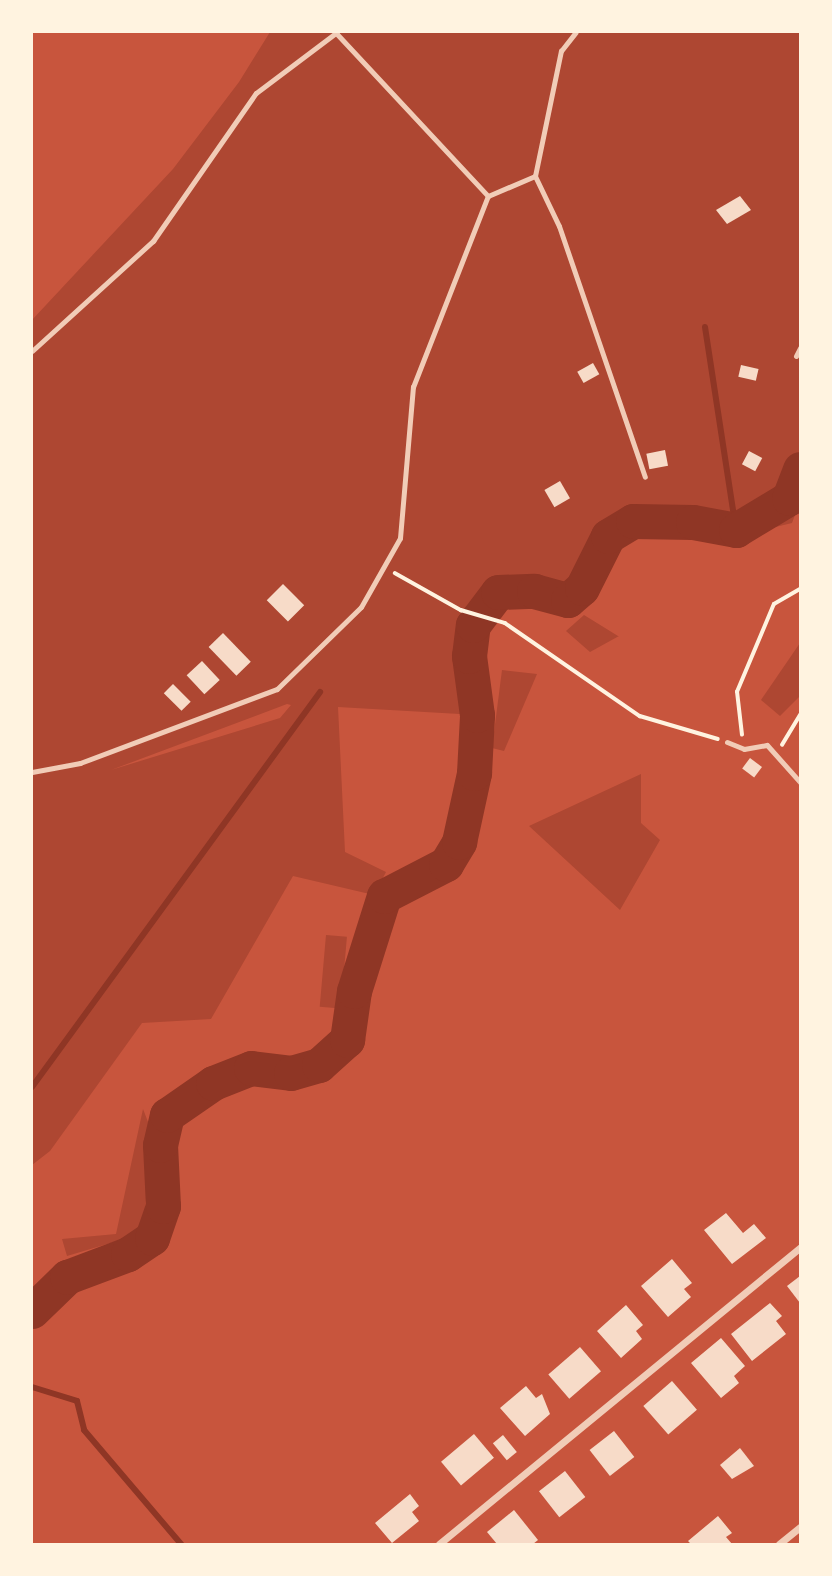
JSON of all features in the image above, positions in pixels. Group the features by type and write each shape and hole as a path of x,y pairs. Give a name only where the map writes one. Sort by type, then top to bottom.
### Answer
{"street":[{"path":"439,1545 800,1247"},
{"path":"779,1545 800,1527"}],"lane":[{"path":"32,351 153,241 256,93 337,32 488,196"},
{"path":"576,32 561,51 535,176 559,226 645,477"},
{"path":"32,772 80,763 277,689 361,607 400,538 412,387 488,196 535,176"},
{"path":"796,356 800,348"},
{"path":"727,741 744,749 767,745 800,782"}],"path":[{"path":"384,567 461,610 505,623 640,716 727,741"},
{"path":"744,749 737,692 774,604 800,589"},
{"path":"775,756 800,715"}],"shaded area":[{"path":"270,32 800,32 800,502 792,523 714,542 665,521 633,521 608,536 582,588 568,600 534,591 498,592 473,625 469,656 477,715 338,707 345,852 386,872 374,895 293,876 211,1019 142,1023 50,1151 32,1165 32,320 173,169 239,82","holes":["287,704 291,705 280,718 111,770"]},
{"path":"584,615 619,636 590,652 566,631"},
{"path":"800,643 800,696 780,716 761,700"},
{"path":"502,670 537,674 504,751 492,748"},
{"path":"641,774 641,823 660,840 620,910 529,826"},
{"path":"326,935 347,937 341,1009 320,1007"},
{"path":"143,1109 150,1127 144,1233 67,1256 62,1239 116,1234"}],"building":[{"path":"740,196 751,210 727,224 716,210"},
{"path":"593,363 599,374 584,383 577,372"},
{"path":"741,365 759,369 756,381 738,377"},
{"path":"665,450 668,466 649,469 646,454"},
{"path":"749,451 762,458 755,471 742,464"},
{"path":"560,481 570,498 554,507 544,490"},
{"path":"283,584 304,605 288,621 267,600"},
{"path":"223,633 251,662 236,676 209,647"},
{"path":"202,661 220,680 204,694 187,675"},
{"path":"173,684 191,702 181,711 164,693"},
{"path":"750,758 762,767 754,777 742,768"},
{"path":"726,1213 743,1233 754,1224 766,1238 732,1264 704,1230"},
{"path":"672,1259 692,1283 684,1289 691,1297 668,1317 641,1286"},
{"path":"800,1276 800,1303 787,1286"},
{"path":"770,1303 782,1316 776,1321 786,1334 752,1361 731,1334"},
{"path":"626,1305 643,1325 636,1331 642,1339 621,1358 597,1331"},
{"path":"721,1338 745,1366 734,1376 739,1383 721,1398 691,1363"},
{"path":"580,1347 601,1371 569,1399 548,1375"},
{"path":"672,1381 697,1410 668,1435 643,1406"},
{"path":"526,1386 536,1398 542,1394 550,1414 525,1436 500,1408"},
{"path":"614,1431 634,1457 610,1476 590,1450"},
{"path":"474,1434 494,1458 461,1485 441,1462"},
{"path":"503,1435 517,1452 507,1460 493,1443"},
{"path":"740,1448 754,1466 732,1479 720,1465"},
{"path":"565,1471 585,1497 559,1517 539,1491"},
{"path":"410,1494 419,1506 412,1512 419,1521 392,1543 375,1523"},
{"path":"514,1510 538,1540 533,1544 497,1544 487,1532"},
{"path":"718,1516 732,1533 726,1537 732,1544 691,1544 688,1541"}],"waterway":[{"path":"705,327 736,530"},
{"path":"32,1311 67,1277 128,1254 152,1238 163,1206 160,1145 167,1115 213,1083 251,1068 291,1073 319,1065 347,1040 354,991 384,896 446,864 459,842 474,773 477,715 469,656 473,625 498,592 534,591 568,600 582,588 608,536 633,521 693,522 736,530 789,498 800,469"},
{"path":"32,1087 320,692"},
{"path":"32,1387 77,1401 84,1430 181,1544"}]}
